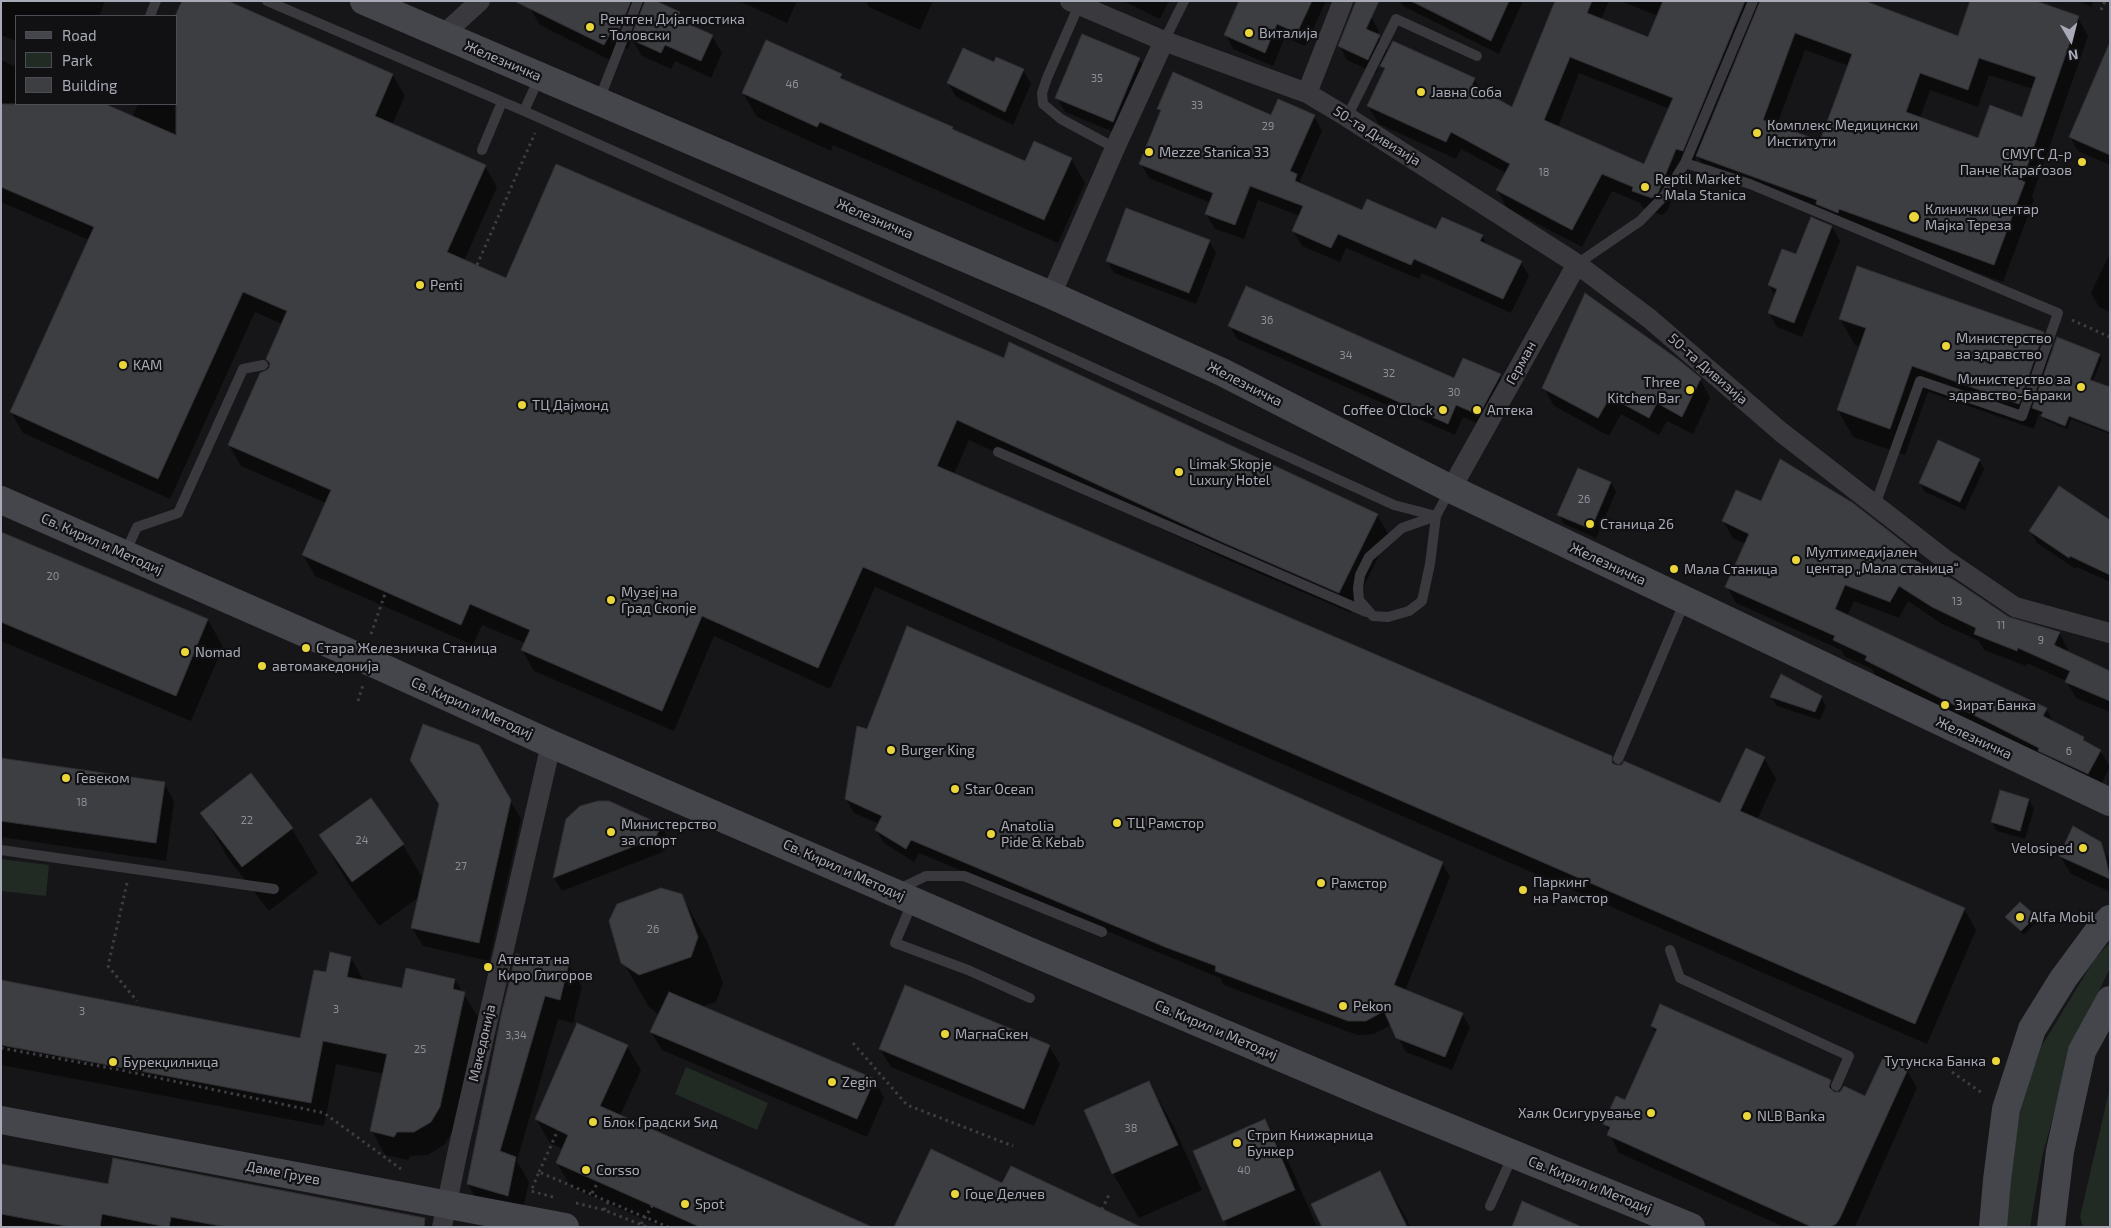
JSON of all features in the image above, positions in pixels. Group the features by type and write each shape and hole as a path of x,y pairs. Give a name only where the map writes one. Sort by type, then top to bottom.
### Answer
{"street":[{"name":"Железничка","path":"364,1 1051,295 1222,372 1451,489 2110,802"},
{"path":"444,35 480,1"},
{"path":"1307,93 1343,1"},
{"name":"50-та Дивизија","path":"1074,3 1164,41 1307,93 1347,117 1577,264 1650,319 1781,432 1943,558 2015,608 2110,633"},
{"path":"1051,295 1164,41"},
{"name":"Герман","path":"1451,489 1577,264"},
{"name":"Св. Кирил и Методиј","path":"1,500 551,744 904,896 1360,1092 1514,1153 1692,1227"},
{"name":"Македонија","path":"445,1215 458,1150 551,744"},
{"path":"1993,1227 1996,1180 2006,1109 2032,1029 2063,980 2097,933 2110,920"},
{"path":"2054,1223 2060,1151 2082,1052 2110,1000"},
{"name":"Даме Груев","path":"1,1120 445,1215 566,1214"}],"lane":[{"path":"150,15 156,1"},
{"path":"267,1 524,111 809,238 1394,505 1436,516"},
{"path":"598,101 638,1"},
{"path":"1164,41 1184,1"},
{"path":"1577,264 1640,221 1654,208 1686,163 1753,1"},
{"path":"1074,3 1042,94 1043,104 1061,120 1115,148"},
{"path":"1347,117 1396,18 1477,56"},
{"path":"524,111 539,77"},
{"path":"482,150 502,102"},
{"path":"1686,163 1750,184 2058,313 2022,416 1920,381 1875,505"},
{"path":"125,554 137,526 178,513 243,369 263,365"},
{"path":"998,452 1370,613 1373,616 1388,617 1409,612 1422,601 1430,564 1436,516 1451,489"},
{"path":"1370,613 1359,600 1358,588 1360,575 1369,557 1402,528 1436,516"},
{"path":"1618,759 1686,601"},
{"path":"1,850 274,889"},
{"path":"1030,998 968,970 895,944 904,896 926,876 964,876 1102,932"},
{"path":"1670,950 1680,978 1850,1056 1836,1086"},
{"path":"1490,1206 1514,1153"}],"path":[{"path":"2101,10 2105,1"},
{"path":"477,265 541,119"},
{"path":"2058,313 2110,337"},
{"path":"371,634 386,591"},
{"path":"358,701 365,682"},
{"path":"130,868 108,966 137,1001"},
{"path":"853,1043 907,1105 1013,1146"},
{"path":"1,1048 121,1070 324,1113 400,1169 408,1171"},
{"path":"1952,1072 1982,1093"},
{"path":"558,1130 531,1191 558,1198"},
{"path":"539,1172 609,1200 668,1227"},
{"path":"592,1193 598,1182"},
{"path":"1093,1227 1110,1193"},
{"path":"604,1210 609,1200"},
{"path":"641,1224 652,1206"},
{"path":"566,1214 604,1210 647,1227"}],"green space":[{"path":"1,859 49,865 46,896 1,891"},
{"path":"2110,942 2110,968 2072,1047 2042,1157 2030,1227 2004,1227 2020,1107 2041,1047 2094,960"},
{"path":"686,1067 768,1103 757,1130 675,1094"},
{"path":"2110,1087 2110,1227 2083,1227 2080,1217"}],"building":[{"path":"182,1 228,1 393,74 375,116 486,165 447,252 506,278 556,164 1004,358 1009,342 1378,514 1339,593 1222,542 957,420 937,466 1612,756 1612,763 1616,765 1622,765 1624,761 1720,803 1746,748 1765,757 1740,811 1965,908 1915,1024 863,567 818,668 702,616 662,711 521,650 530,630 470,604 461,625 302,555 331,490 228,445 260,373 269,368 270,363 266,359 287,311 243,292 158,479 10,412 94,227 1,187 1,104 107,105 176,135 178,15 176,14"},
{"name":"Рентген Дијагностика - Толовски","path":"514,1 631,1 618,33 612,30 604,45"},
{"path":"645,1 656,1 680,12 677,19 713,35 701,61 665,45 661,53 630,39"},
{"path":"1239,1 1312,1 1297,33 1277,24 1265,53 1224,35"},
{"path":"1356,1 1379,1 1366,29 1380,35 1368,60 1338,46"},
{"path":"1411,1 1509,1 1491,41"},
{"path":"1555,1 1592,1 1587,13 1648,37 1663,1 1745,1 1683,151 1676,149 1658,193 1652,198 1632,191 1633,187 1602,174 1572,230 1496,190 1510,164 1451,132 1446,142 1367,106 1385,68 1380,66 1393,41 1475,78 1472,85 1512,107","holes":["1570,57 1673,98 1644,164 1544,120"]},
{"name":"Комплекс Медицински Институти","path":"1760,1 1865,1 1958,36 1970,1 2036,1 2079,16 2022,181 2025,182 1994,265 1839,209 1838,213 1816,204 1817,200 1696,156","holes":["1795,33 1852,54 1820,141 1763,120","1979,58 2036,77 2022,117 1990,105 1978,138 1906,112 1920,73 1968,90"]},
{"path":"1082,34 1140,58 1113,122 1055,98"},
{"path":"766,40 842,74 840,78 953,127 952,129 1025,161 1034,141 1072,158 1044,220 820,122 817,127 742,93"},
{"path":"2110,42 2110,155 2069,137"},
{"path":"963,48 994,62 996,57 1024,69 1005,112 947,83"},
{"path":"1173,72 1271,115 1278,99 1315,115 1290,171 1297,174 1295,181 1362,210 1367,199 1436,229 1442,217 1483,235 1480,241 1522,261 1503,299 1414,259 1411,265 1338,234 1331,248 1292,231 1303,206 1250,186 1235,225 1205,214 1213,193 1139,164 1161,110 1157,109"},
{"path":"1126,208 1210,240 1189,293 1106,261"},
{"path":"1811,217 1832,226 1794,323 1768,313 1777,289 1768,285 1782,249 1796,254"},
{"name":"Министерство за здравство","path":"1857,266 2044,332 2019,404 1912,366 1890,429 1837,410 1866,328 1839,319"},
{"path":"1246,286 1454,378 1463,358 1501,374 1479,415 1456,405 1448,424 1228,326"},
{"path":"1585,293 1679,360 1701,378 1682,417 1657,403 1649,418 1610,397 1598,418 1542,388"},
{"name":"Министерство за здравство-Бараки","path":"2057,337 2100,354 2090,380 2110,387 2110,432 2069,416 2065,426 2041,416 2043,412 2032,408"},
{"path":"1938,440 1980,459 1960,502 1919,483"},
{"path":"1780,459 1853,503 1917,553 1913,559 1954,580 2009,617 2060,632 2054,645 2110,671 2110,701 2065,682 2070,671 2018,648 2017,651 1974,634 1976,628 1932,607 1899,586 1890,602 1845,585 1835,609 2047,708 2043,716 2084,737 2083,740 2101,750 2088,774 2038,751 2039,748 1865,660 1867,656 1833,640 1835,636 1725,587 1749,534 1722,521 1736,490 1761,501"},
{"path":"1578,468 1611,482 1591,529 1557,515"},
{"path":"2059,486 2110,520 2110,575 2070,556 2069,558 2029,531"},
{"path":"1,532 208,619 176,696 1,622"},
{"name":"ТЦ Рамстор","path":"907,626 1139,726 1443,862 1394,985 1463,1013 1445,1057 1396,1038 1384,1011 1366,1021 1348,1021 1215,971 1216,966 1165,947 911,840 906,849 875,830 882,816 845,799 857,726 867,729"},
{"path":"1781,674 1822,696 1815,712 1770,697"},
{"path":"423,724 479,745 511,800 479,943 411,928 439,804 410,760"},
{"path":"1,758 165,782 156,843 1,821"},
{"path":"251,773 293,828 242,867 200,813"},
{"path":"2000,790 2029,799 2020,831 1991,822"},
{"path":"371,798 404,844 352,882 319,835"},
{"name":"Министерство за спорт","path":"598,801 609,801 662,825 655,838 553,878 566,819 580,806"},
{"name":"Velosiped","path":"2073,826 2101,842 2110,879 2059,856"},
{"path":"661,888 682,894 698,937 691,957 639,975 621,963 609,921 617,904"},
{"name":"Alfa Mobil","path":"2020,902 2036,916 2021,931 2005,917"},
{"path":"330,952 351,957 347,977 402,988 406,968 455,979 453,989 465,992 440,1107 431,1122 414,1132 397,1132 394,1137 370,1131 387,1054 323,1041 311,1103 1,1045 1,980 300,1038 314,970 326,972"},
{"path":"516,954 542,961 544,956 569,963 560,1000 545,996 500,1151 516,1157 508,1196 467,1184 502,1011"},
{"path":"905,985 1050,1045 1024,1109 879,1049"},
{"path":"669,992 875,1079 857,1119 650,1032"},
{"name":"NLB Banka","path":"1660,1004 1831,1080 1829,1087 1834,1092 1840,1092 1844,1086 1865,1096 1883,1058 1908,1069 1836,1224 1830,1227 1812,1227 1607,1135 1610,1127 1603,1124 1616,1096 1625,1100 1657,1029 1651,1026"},
{"name":"Блок Градски Sид","path":"577,1023 628,1045 600,1106 872,1227 700,1227 556,1163 568,1135 535,1119"},
{"path":"1149,1081 1178,1145 1112,1174 1084,1110"},
{"path":"1265,1119 1295,1190 1223,1221 1193,1151"},
{"path":"931,1149 1002,1183 1011,1166 1141,1227 894,1227"},
{"path":"113,1158 425,1218 424,1227 226,1227 171,1217 169,1227 167,1227 102,1214 100,1227 71,1227 1,1214 1,1164 108,1184"},
{"path":"1380,1171 1407,1227 1322,1227 1311,1204"},
{"path":"1522,1201 1582,1227 1512,1227"}],"place":[{"name":"Рентген Дијагностика - Толовски","path":"590,27"},
{"name":"Виталија","path":"1249,33"},
{"name":"Јавна Соба","path":"1421,92"},
{"name":"Комплекс Медицински Институти","path":"1757,133"},
{"name":"Mezze Stanica 33","path":"1149,152"},
{"name":"СМУГС Д-р Панче Караѓозов","path":"2082,162"},
{"name":"Reptil Market - Mala Stanica","path":"1645,187"},
{"name":"Клинички центар Мајка Тереза","path":"1914,217"},
{"name":"Penti","path":"420,285"},
{"name":"Министерство за здравство","path":"1946,346"},
{"name":"KAM","path":"123,365"},
{"name":"Министерство за здравство-Бараки","path":"2081,387"},
{"name":"Three Kitchen Bar","path":"1690,390"},
{"name":"ТЦ Дајмонд","path":"522,405"},
{"name":"Coffee O'Clock","path":"1443,410"},
{"name":"Аптека","path":"1477,410"},
{"name":"Limak Skopje Luxury Hotel","path":"1179,472"},
{"name":"Станица 26","path":"1590,524"},
{"name":"Мултимедијален центар „Мала станица“","path":"1796,560"},
{"name":"Мала Станица","path":"1674,569"},
{"name":"Музеј на Град Скопје","path":"611,600"},
{"name":"Стара Железничка Станица","path":"306,648"},
{"name":"Nomad","path":"185,652"},
{"name":"автомакедонија","path":"262,666"},
{"name":"Зират Банка","path":"1945,705"},
{"name":"Burger King","path":"891,750"},
{"name":"Гевеком","path":"66,778"},
{"name":"Star Ocean","path":"955,789"},
{"name":"ТЦ Рамстор","path":"1117,823"},
{"name":"Министерство за спорт","path":"611,832"},
{"name":"Anatolia Pide & Kebab","path":"991,834"},
{"name":"Velosiped","path":"2083,848"},
{"name":"Рамстор","path":"1321,883"},
{"name":"Паркинг на Рамстор","path":"1523,890"},
{"name":"Alfa Mobil","path":"2020,917"},
{"name":"Атентат на Киро Глигоров","path":"488,967"},
{"name":"Pekon","path":"1343,1006"},
{"name":"МагнаСкен","path":"945,1034"},
{"name":"Тутунска Банка","path":"1996,1061"},
{"name":"Бурекџилница","path":"113,1062"},
{"name":"Zegin","path":"832,1082"},
{"name":"Халк Осигурување","path":"1651,1113"},
{"name":"NLB Banka","path":"1747,1116"},
{"name":"Блок Градски Sид","path":"593,1122"},
{"name":"Стрип Книжарница Бункер","path":"1237,1143"},
{"name":"Corsso","path":"586,1170"},
{"name":"Гоце Делчев","path":"955,1194"},
{"name":"Spot","path":"685,1204"}]}
